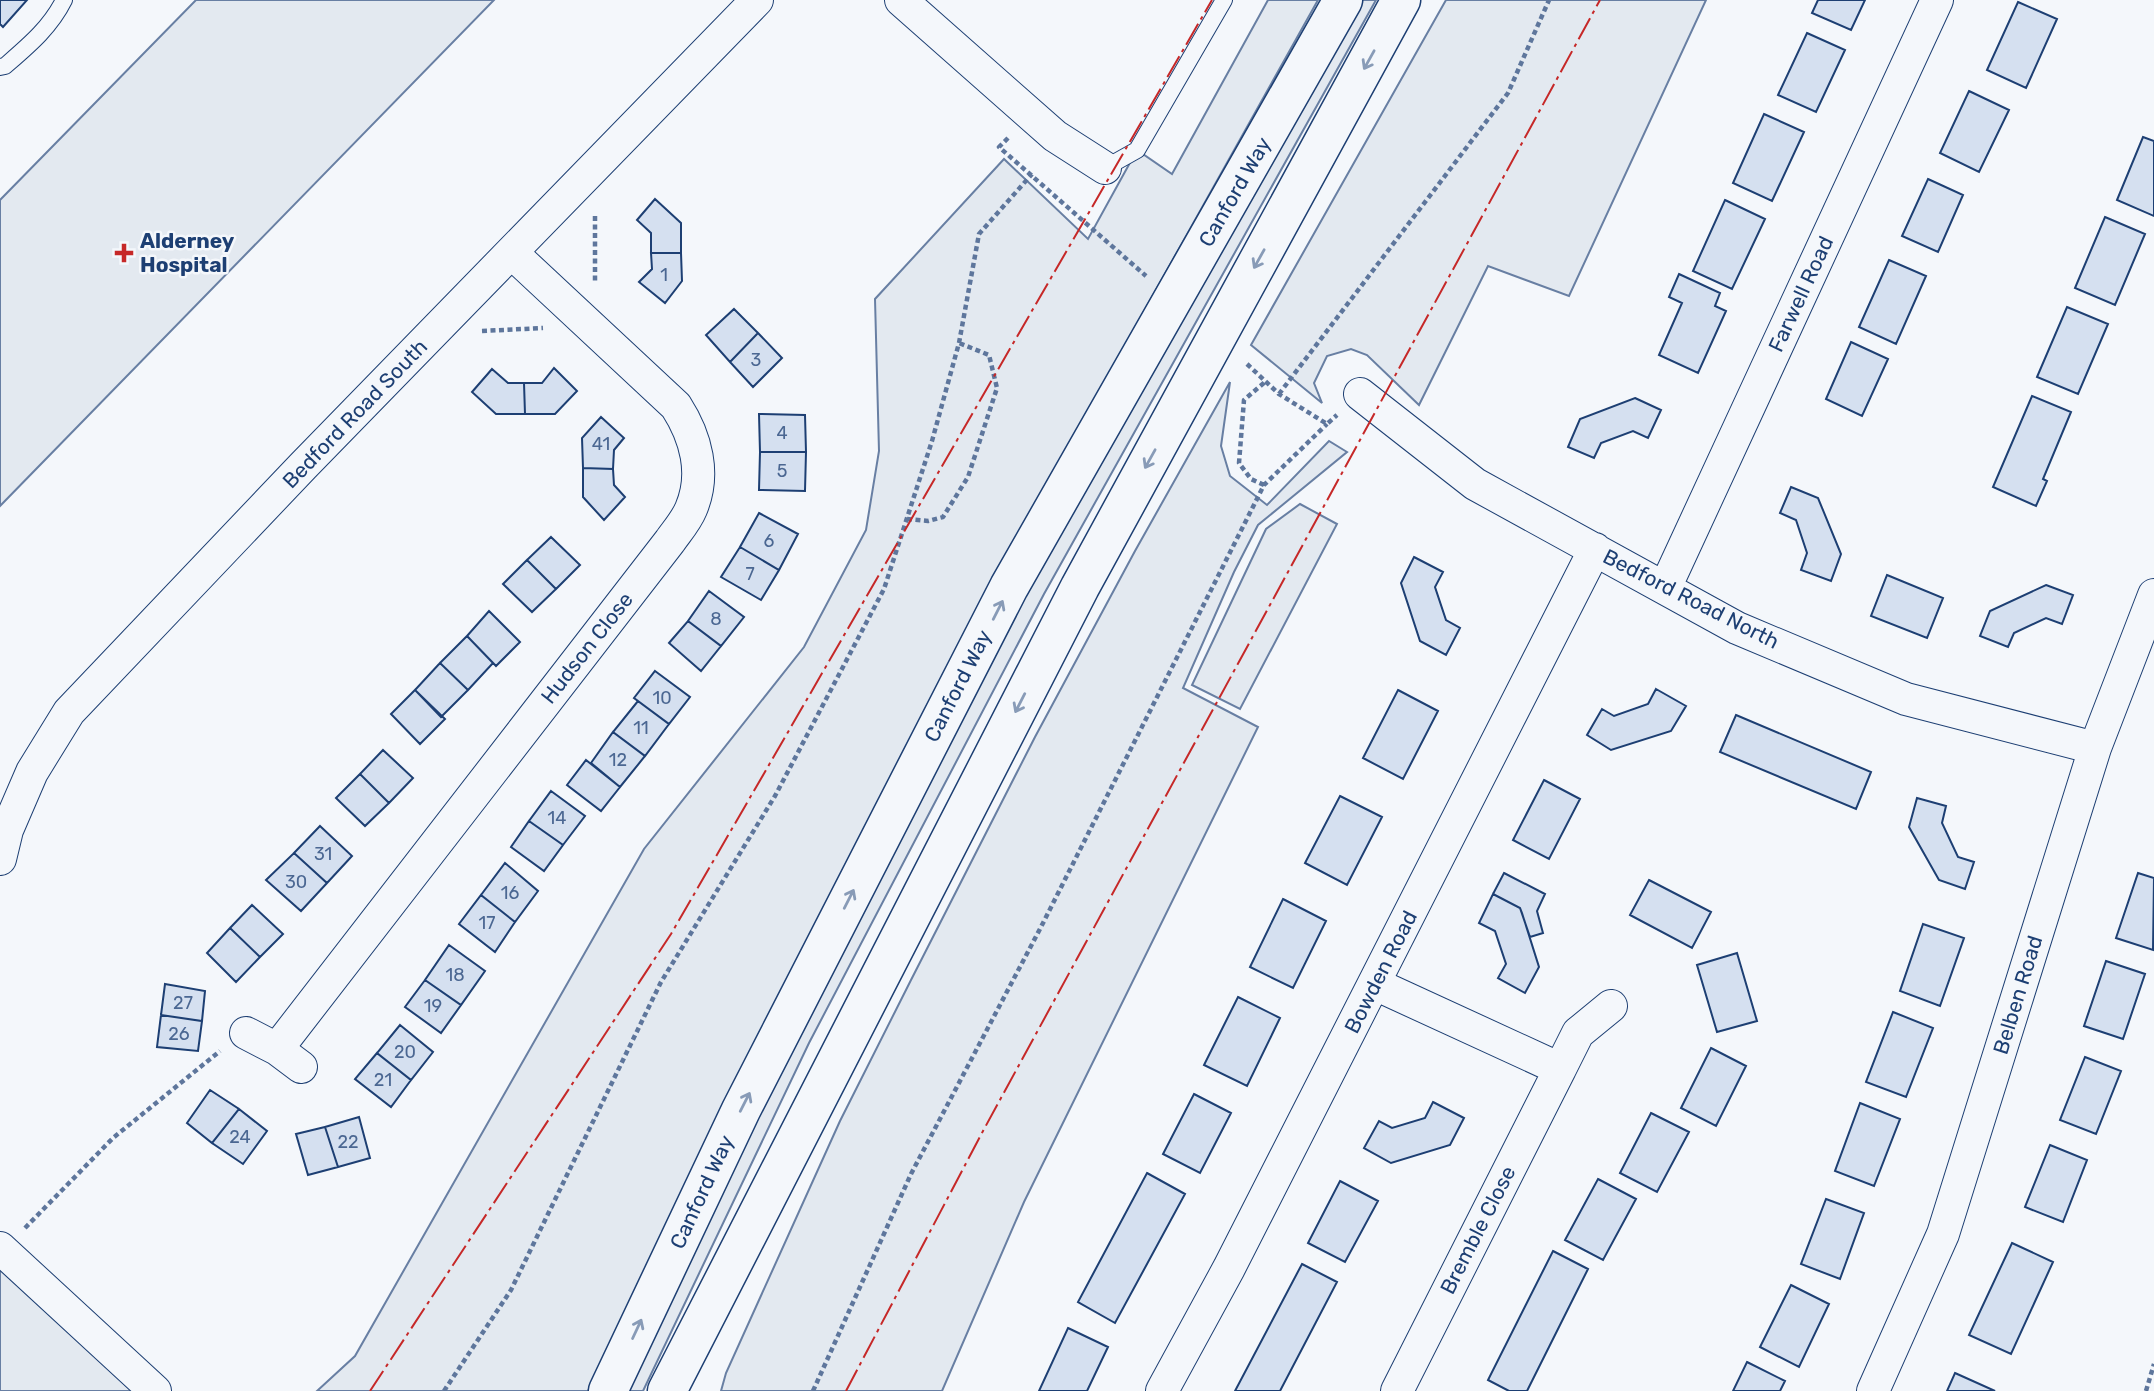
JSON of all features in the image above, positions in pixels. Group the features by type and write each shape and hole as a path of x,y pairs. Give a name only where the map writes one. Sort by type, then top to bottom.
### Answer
{"highway":[{"name":"Canford Way","path":"608,1391 741,1110 1009,587 1343,0"},
{"path":"667,1391 1080,587 1401,0"}],"street":[{"name":"Bedford Road South","path":"0,859 7,830 32,772 69,712 303,466 757,0"},
{"path":"901,0 1055,136 1105,168"},
{"name":"Farwell Road","path":"1665,588 1937,0"},
{"name":"Hudson Close","path":"289,1058 670,541 690,512 695,495 698,479 694,443 688,425 676,406 512,253"},
{"name":"Bedford Road North","path":"1360,394 1475,484 1737,628 1906,699 2095,748"},
{"name":"Bowden Road","path":"1162,1391 1229,1268 1595,549"},
{"name":"Belben Road","path":"1873,1391 1943,1234 2095,748 2154,595"},
{"path":"1375,984 1560,1069"},
{"name":"Bremble Close","path":"1397,1391 1578,1033 1611,1006"},
{"path":"246,1033 289,1058"},
{"path":"1,1249 155,1391"}],"lane":[{"path":"0,67 5,66 38,37 64,0"},
{"path":"1105,168 1137,150 1224,0"}],"path":[{"path":"1279,394 1508,93 1549,0"},
{"path":"1031,115 999,147 1148,277"},
{"path":"444,1391 511,1290 661,982 775,796 884,589 932,441 959,343 979,234 1032,174"},
{"path":"906,519 928,521 943,517 968,477 997,388 989,355 959,343"},
{"path":"1247,364 1279,394 1327,425"},
{"path":"1264,485 1251,479 1240,463 1244,400 1265,382"},
{"path":"813,1391 911,1174 1047,915 1264,485 1360,394"},
{"path":"1,1249 113,1138 223,1049 289,1058"},
{"path":"2147,1391 2154,1364"}],"shaded area":[{"name":"Alderney Hospital","path":"196,0 494,0 0,506 0,200"},
{"path":"1268,0 1318,0 996,576 741,1110 588,1391 317,1391 355,1356 644,849 804,647 866,530 879,451 875,299 1004,159 1088,239 1137,150 1172,174"},
{"path":"1357,0 1376,0 1044,594 809,1043 643,1391 624,1391 752,1117 1026,594"},
{"path":"1446,0 1706,0 1569,296 1488,266 1419,405 1367,355 1351,349 1327,356 1314,383 1322,403 1251,345"},
{"path":"1230,382 1221,446 1230,476 1267,505 1329,441 1347,452 1258,525 1234,572 1183,688 1258,727 1024,1202 942,1391 721,1391 726,1373 840,1121 911,980 1035,737"},
{"path":"1300,504 1337,524 1240,709 1192,685 1266,529"},
{"path":"0,1267 132,1391 0,1391"}],"building":[{"path":"0,0 27,0 3,27 0,24"},
{"path":"1818,0 1865,0 1851,30 1812,13"},
{"path":"2018,2 2057,19 2026,88 1987,70"},
{"path":"1807,33 1845,50 1816,112 1778,95"},
{"path":"1969,91 2009,110 1979,172 1940,153"},
{"path":"1764,114 1804,132 1772,201 1733,183"},
{"path":"2143,137 2154,141 2154,216 2117,200"},
{"path":"1928,179 1963,195 1938,252 1902,236"},
{"path":"655,199 681,223 681,253 651,253 651,233 637,220"},
{"path":"1725,200 1765,219 1732,289 1693,271"},
{"path":"2105,217 2145,234 2115,305 2075,288"},
{"path":"651,253 681,253 682,281 665,303 639,282 652,269"},
{"path":"1889,260 1926,276 1896,344 1859,327"},
{"path":"1679,274 1720,293 1715,306 1726,311 1698,373 1659,355 1682,303 1669,297"},
{"path":"2067,307 2108,324 2078,394 2037,377"},
{"path":"734,309 758,333 730,362 706,335"},
{"path":"758,333 782,358 753,387 730,362"},
{"path":"1851,342 1888,359 1862,416 1826,399"},
{"path":"554,368 577,391 555,414 525,414 524,383 542,383"},
{"path":"492,369 508,383 524,383 525,414 496,414 472,392"},
{"path":"2032,396 2071,412 2043,479 2047,481 2036,506 1993,487"},
{"path":"1635,398 1661,410 1648,438 1633,431 1601,443 1594,458 1568,447 1580,419"},
{"path":"759,414 805,415 806,452 760,452"},
{"path":"601,417 624,438 614,450 613,469 583,468 582,438"},
{"path":"760,452 806,452 805,491 759,490"},
{"path":"583,468 613,469 614,485 625,497 604,520 583,497"},
{"path":"1791,487 1818,498 1841,554 1831,581 1801,570 1807,553 1796,520 1780,513"},
{"path":"759,513 798,534 779,570 740,547"},
{"path":"551,537 580,565 556,589 527,560"},
{"path":"740,547 779,570 761,600 721,577"},
{"path":"1414,557 1443,572 1435,587 1446,620 1460,628 1446,655 1420,641 1401,583"},
{"path":"527,560 556,589 532,612 503,584"},
{"path":"1887,575 1943,598 1927,638 1871,616"},
{"path":"2046,585 2073,595 2062,624 2046,618 2014,633 2008,647 1980,636 1990,611"},
{"path":"709,591 744,617 721,646 688,621"},
{"path":"489,611 520,642 496,666 467,636"},
{"path":"688,621 721,646 701,671 669,643"},
{"path":"467,636 493,663 468,690 440,663"},
{"path":"440,663 468,690 441,717 415,690"},
{"path":"655,671 690,697 669,724 634,698"},
{"path":"1656,689 1686,706 1671,731 1611,750 1587,735 1602,709 1614,716 1648,704"},
{"path":"415,690 445,719 420,744 391,714"},
{"path":"1398,690 1438,711 1403,779 1363,758"},
{"path":"638,701 669,724 645,756 613,732"},
{"path":"1736,715 1871,772 1856,809 1720,752"},
{"path":"613,732 645,756 620,787 591,763"},
{"path":"383,750 413,778 389,803 360,774"},
{"path":"586,760 620,787 601,811 567,785"},
{"path":"360,774 389,803 365,826 336,798"},
{"path":"1544,780 1580,799 1549,859 1513,840"},
{"path":"551,791 585,816 563,845 529,821"},
{"path":"1340,796 1382,817 1347,885 1305,863"},
{"path":"1917,798 1946,806 1942,823 1958,857 1974,862 1965,889 1939,880 1909,827"},
{"path":"529,821 563,845 544,871 511,847"},
{"path":"320,826 352,856 327,883 294,853"},
{"path":"294,853 327,883 301,911 266,880"},
{"path":"505,863 538,891 515,922 481,895"},
{"path":"1504,873 1545,894 1537,911 1543,933 1530,937 1520,908 1493,894"},
{"path":"2138,873 2154,878 2153,950 2116,938"},
{"path":"1649,880 1711,912 1692,948 1630,915"},
{"path":"1493,894 1520,908 1522,913 1539,967 1525,993 1498,978 1506,964 1495,931 1479,923"},
{"path":"481,895 515,922 495,952 459,924"},
{"path":"1283,899 1326,921 1293,988 1250,967"},
{"path":"252,905 283,934 260,957 230,928"},
{"path":"1923,924 1964,938 1940,1006 1900,991"},
{"path":"230,928 260,957 236,982 207,953"},
{"path":"449,945 485,971 461,1005 425,980"},
{"path":"1737,953 1757,1021 1717,1032 1697,965"},
{"path":"2106,961 2145,974 2123,1039 2084,1026"},
{"path":"425,980 461,1005 441,1033 405,1007"},
{"path":"165,984 205,991 202,1021 161,1015"},
{"path":"1238,997 1280,1018 1247,1086 1204,1065"},
{"path":"1893,1012 1933,1028 1906,1097 1866,1082"},
{"path":"161,1015 202,1021 198,1051 157,1047"},
{"path":"400,1025 433,1052 411,1080 377,1053"},
{"path":"1711,1048 1746,1066 1716,1126 1681,1108"},
{"path":"377,1053 411,1080 391,1107 355,1079"},
{"path":"2085,1057 2121,1071 2096,1134 2060,1120"},
{"path":"210,1090 239,1109 212,1143 187,1123"},
{"path":"1194,1094 1231,1113 1200,1173 1163,1154"},
{"path":"1433,1102 1464,1118 1450,1145 1391,1163 1364,1148 1379,1121 1392,1128 1425,1118"},
{"path":"1860,1103 1900,1119 1874,1186 1835,1171"},
{"path":"239,1109 267,1131 243,1164 212,1143"},
{"path":"1651,1113 1689,1132 1657,1192 1620,1173"},
{"path":"359,1117 370,1158 338,1167 325,1127"},
{"path":"325,1127 338,1167 308,1175 296,1134"},
{"path":"2050,1145 2087,1160 2063,1222 2025,1207"},
{"path":"1147,1173 1185,1194 1115,1323 1078,1302"},
{"path":"1598,1179 1636,1199 1603,1260 1565,1240"},
{"path":"1340,1181 1378,1201 1345,1262 1308,1243"},
{"path":"1826,1199 1864,1213 1840,1279 1801,1264"},
{"path":"2012,1243 2053,1262 2011,1354 1969,1335"},
{"path":"1553,1251 1588,1269 1527,1391 1509,1391 1488,1380"},
{"path":"1302,1264 1337,1282 1280,1391 1235,1391"},
{"path":"1791,1285 1829,1304 1799,1367 1760,1347"},
{"path":"1068,1328 1108,1347 1087,1391 1039,1391"},
{"path":"1747,1362 1785,1381 1780,1391 1733,1391"},
{"path":"1955,1373 1995,1391 1947,1391"}],"power":[{"path":"370,1391 671,934 1212,0"},
{"path":"846,1391 983,1131 1600,0"}],"place":[{"name":"Alderney Hospital","path":"124,253"}]}
